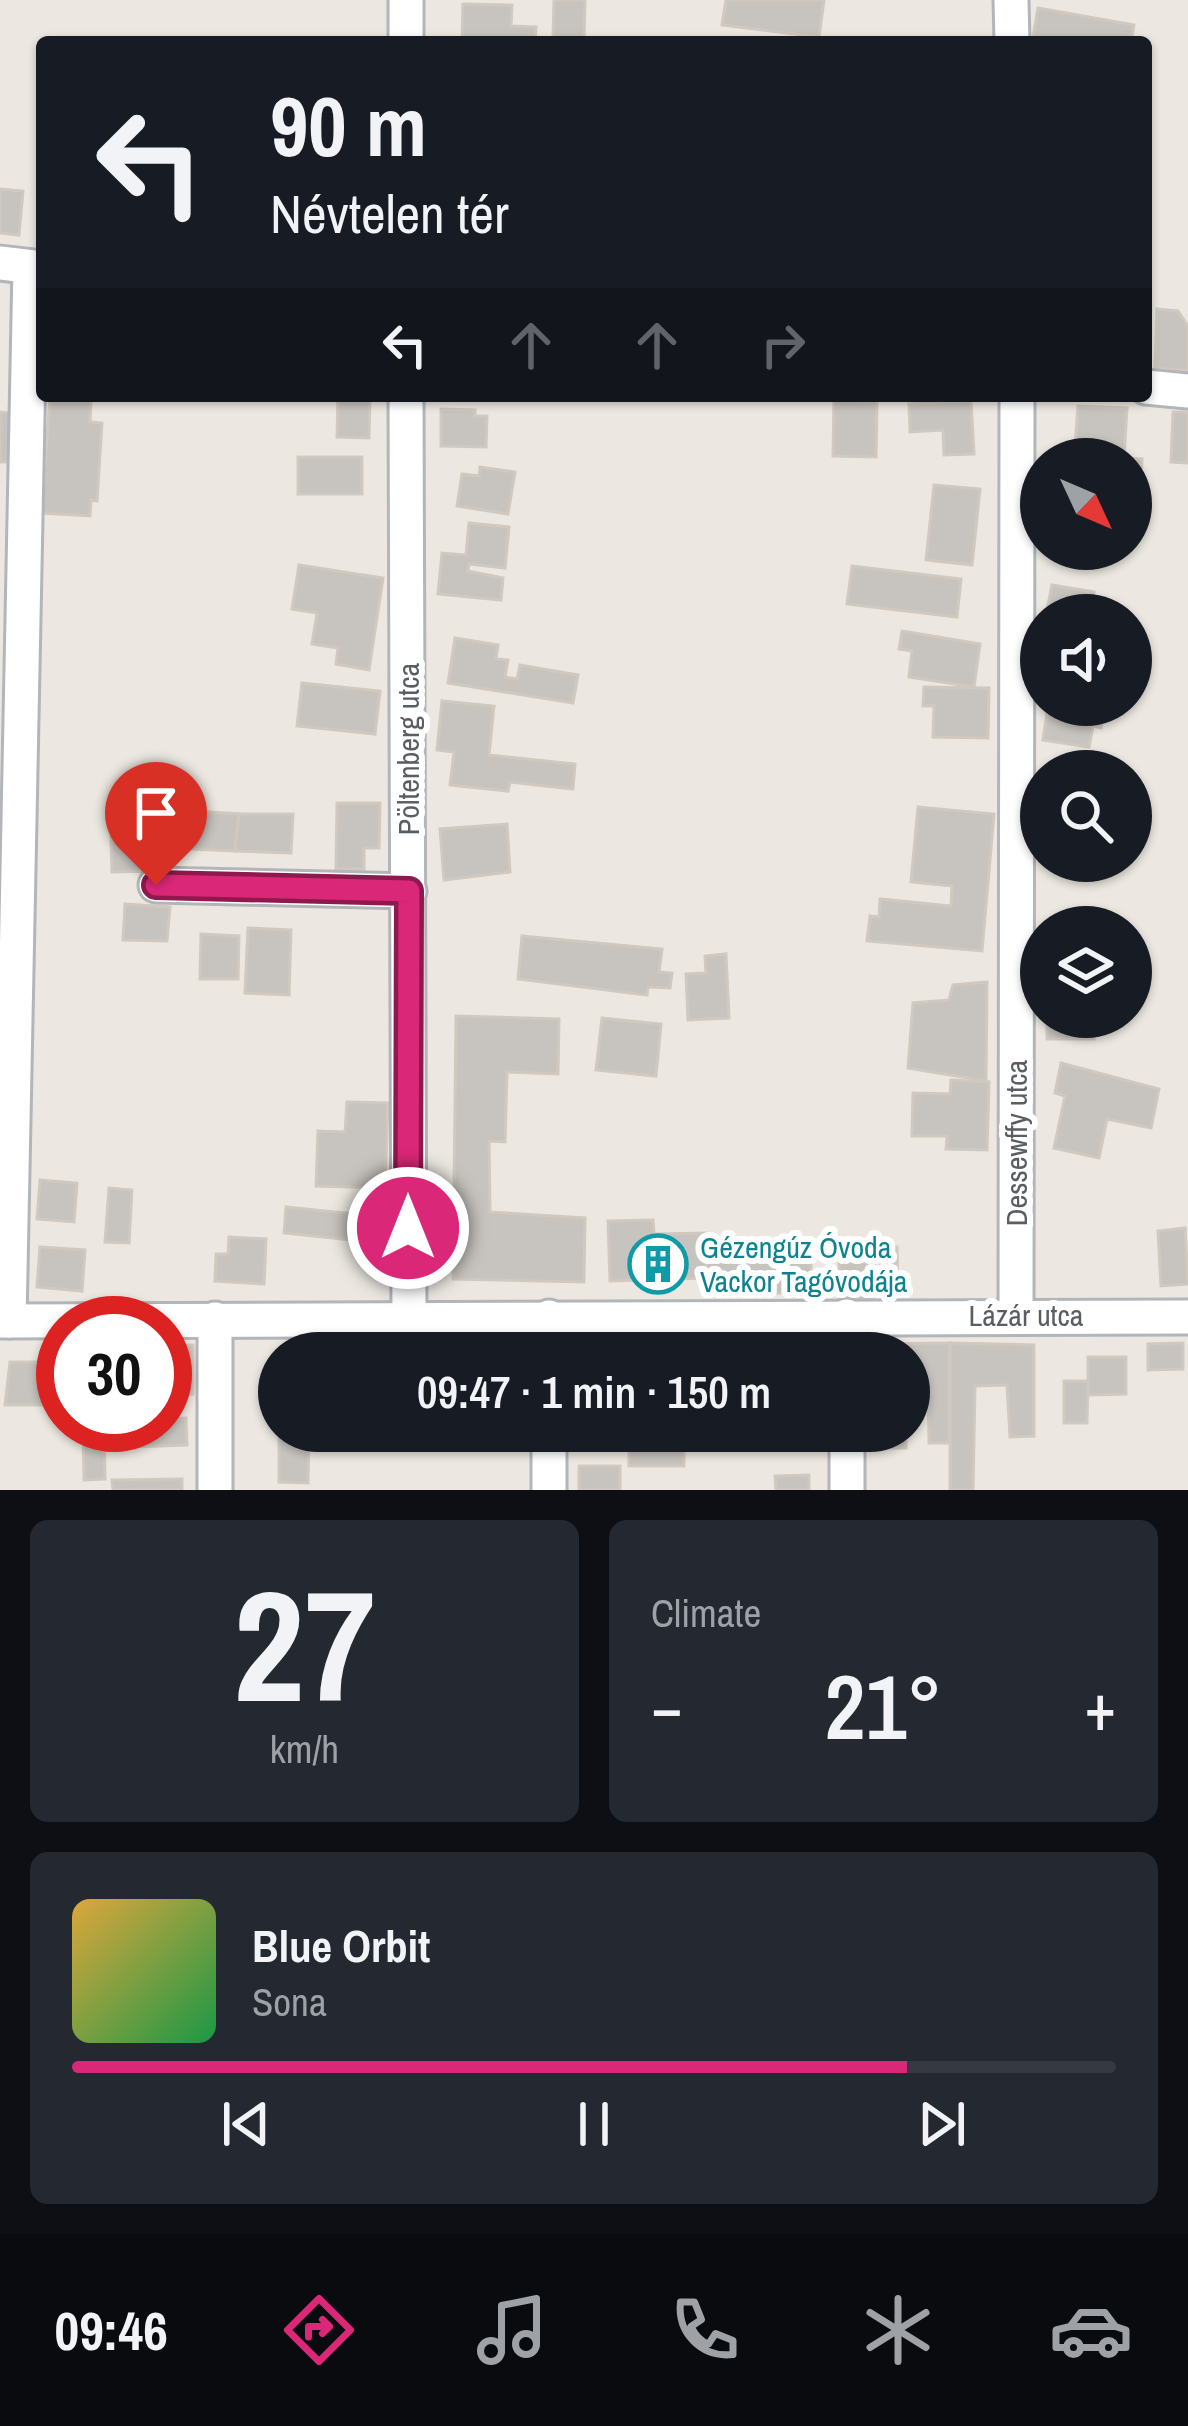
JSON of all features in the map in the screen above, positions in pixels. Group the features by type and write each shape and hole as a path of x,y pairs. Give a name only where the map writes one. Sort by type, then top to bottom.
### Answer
{"street":[{"path":"406,0 406,36"},
{"path":"1012,0 1012,36"},
{"path":"5,1322 24,266"},
{"path":"1152,387 1188,391"},
{"name":"Pöltenberg utca","path":"406,402 409,1318"},
{"name":"Dessewffy utca","path":"1016,1315 1017,402"},
{"path":"156,885 409,891"},
{"path":"847,1316 847,1332"},
{"name":"Lázár utca","path":"5,1322 1188,1316"},
{"path":"549,1317 549,1332"},
{"path":"214,1490 215,1319"},
{"path":"549,1452 549,1490"},
{"path":"847,1452 847,1490"}],"building":[{"path":"554,0 585,0 584,36 553,36"},
{"path":"726,0 824,0 819,36 722,25"},
{"path":"463,4 512,5 511,26 536,27 535,36 462,36"},
{"path":"1038,8 1134,25 1132,36 1033,36"},
{"path":"0,189 23,191 19,235 0,233"},
{"path":"1157,309 1178,311 1188,326 1188,371 1155,368"},
{"path":"50,402 91,402 90,422 102,423 97,501 91,500 90,516 42,513"},
{"path":"338,402 370,402 369,438 337,437"},
{"path":"834,402 877,402 876,457 833,456"},
{"path":"971,402 974,454 944,455 943,430 910,432 909,404"},
{"path":"1078,406 1127,408 1125,438 1076,438"},
{"path":"441,409 475,410 475,416 487,416 486,447 441,446"},
{"path":"0,412 12,413 8,462 0,462"},
{"path":"1173,412 1188,412 1188,463 1171,462"},
{"path":"298,457 362,457 362,494 298,494"},
{"path":"480,467 515,472 508,514 457,506 462,474 479,476"},
{"path":"934,485 980,489 972,565 926,560"},
{"path":"469,523 509,527 505,568 469,564 468,571 503,578 501,600 438,594 442,553 466,555"},
{"path":"299,565 383,578 369,670 336,664 338,648 312,644 317,613 292,609"},
{"path":"852,566 961,579 957,617 847,604"},
{"path":"1052,585 1094,592 1094,594 1050,594"},
{"path":"902,631 980,644 974,687 909,677 912,651 899,649"},
{"path":"455,638 498,645 496,659 508,660 505,677 517,679 520,665 578,675 573,703 448,683"},
{"path":"302,683 380,691 375,734 297,726"},
{"path":"924,687 989,688 988,738 933,737 934,706 923,706"},
{"path":"442,701 494,706 489,755 575,764 573,789 510,782 508,791 450,785 454,752 437,750"},
{"path":"1045,726 1093,726 1089,747 1043,740"},
{"path":"337,803 380,803 379,848 364,848 364,869 336,869"},
{"path":"918,807 994,814 982,951 867,941 870,916 879,917 880,899 951,906 952,886 911,882"},
{"path":"195,811 239,814 235,851 192,849"},
{"path":"239,814 293,814 291,853 235,851"},
{"path":"507,824 510,872 444,880 440,829"},
{"path":"164,833 164,871 112,872 111,836"},
{"path":"125,904 170,907 167,941 123,940"},
{"path":"248,928 291,930 289,995 245,993"},
{"path":"201,934 239,936 238,979 200,979"},
{"path":"522,936 662,949 659,972 672,973 670,988 648,987 647,995 518,979"},
{"path":"726,954 729,1018 688,1020 686,974 706,973 705,956"},
{"path":"987,982 986,1081 908,1068 913,1003 949,1000 953,985"},
{"path":"456,1016 559,1019 558,1074 507,1072 505,1142 489,1141 490,1212 585,1218 584,1282 453,1279"},
{"path":"602,1018 661,1024 656,1076 596,1070"},
{"path":"1061,1063 1159,1089 1151,1128 1107,1119 1099,1158 1054,1148 1065,1096 1055,1093"},
{"path":"951,1080 989,1082 987,1150 946,1149 947,1136 912,1136 913,1093 950,1094"},
{"path":"347,1102 388,1103 385,1188 316,1186 318,1131 345,1132"},
{"path":"40,1180 77,1183 74,1222 37,1219"},
{"path":"109,1188 132,1190 129,1243 105,1242"},
{"path":"286,1207 375,1216 372,1242 284,1233"},
{"name":"Gézengúz Óvoda Vackor Tagóvodája","path":"653,1220 654,1234 706,1233 707,1278 610,1281 608,1221"},
{"path":"1185,1228 1188,1284 1161,1286 1158,1231"},
{"path":"229,1237 266,1239 264,1284 215,1281 216,1254 228,1254"},
{"path":"40,1247 85,1250 82,1291 37,1287"},
{"path":"880,1247 897,1247 898,1290 881,1290"},
{"path":"706,1250 788,1252 785,1293 708,1292"},
{"path":"788,1252 811,1253 811,1279 826,1278 826,1293 785,1293"},
{"path":"839,1257 875,1258 874,1300 839,1299"},
{"path":"930,1343 950,1343 950,1443 930,1443"},
{"path":"950,1343 1034,1345 1034,1436 1010,1437 1007,1385 975,1386 973,1490 950,1490"},
{"path":"1183,1343 1183,1369 1148,1370 1148,1344"},
{"path":"1088,1357 1126,1357 1126,1394 1088,1395"},
{"path":"10,1362 36,1362 36,1405 5,1405"},
{"path":"1064,1381 1088,1381 1087,1423 1064,1423"},
{"path":"83,1452 104,1452 105,1479 84,1480"},
{"path":"279,1452 309,1452 308,1483 279,1482"},
{"path":"629,1452 684,1452 684,1466 629,1466"},
{"path":"579,1466 620,1466 620,1490 579,1490"},
{"path":"809,1475 809,1490 776,1490 775,1476"},
{"path":"182,1479 182,1490 113,1490 112,1480"}],"place":[{"name":"Gézengúz Óvoda Vackor Tagóvodája","path":"658,1264"}],"route":[{"path":"156,885 409,891 408,1228"}]}
